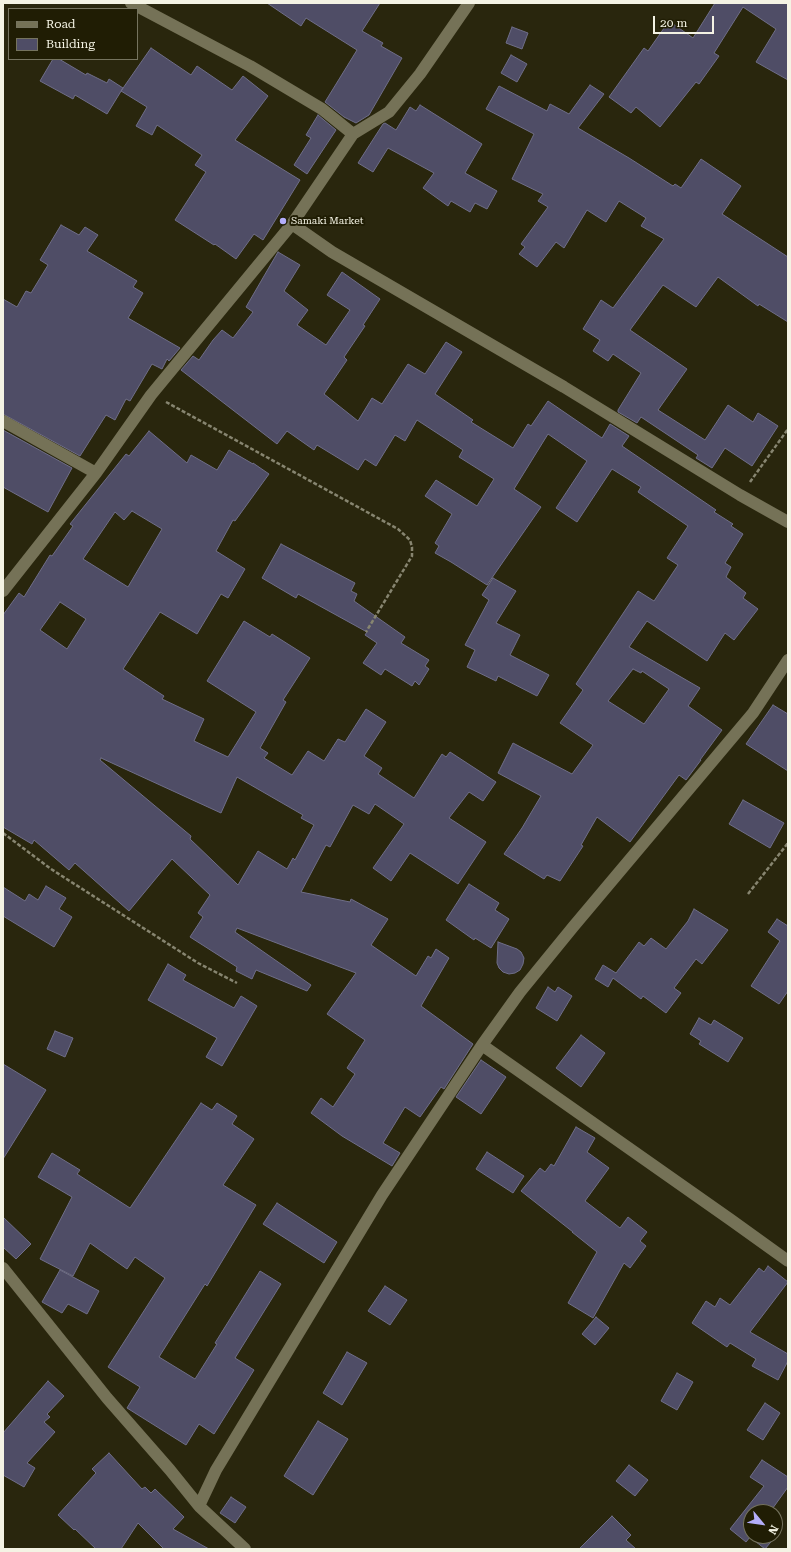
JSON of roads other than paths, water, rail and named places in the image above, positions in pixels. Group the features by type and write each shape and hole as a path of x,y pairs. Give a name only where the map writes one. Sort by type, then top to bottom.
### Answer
{"street":[{"path":"131,3 250,66 322,109 353,134"},
{"path":"3,591 96,473 152,395 292,224 353,134 389,112 420,74 469,3"},
{"path":"292,224 332,252 564,387 740,495 788,522"},
{"path":"3,421 96,473"},
{"path":"199,1506 216,1470 382,1195 482,1045 520,992 754,713 788,660"},
{"path":"482,1045 732,1220 788,1261"},
{"path":"3,1268 107,1398 170,1470 199,1506 245,1549"}],"place":[{"name":"Samaki Market","path":"283,221"}]}
